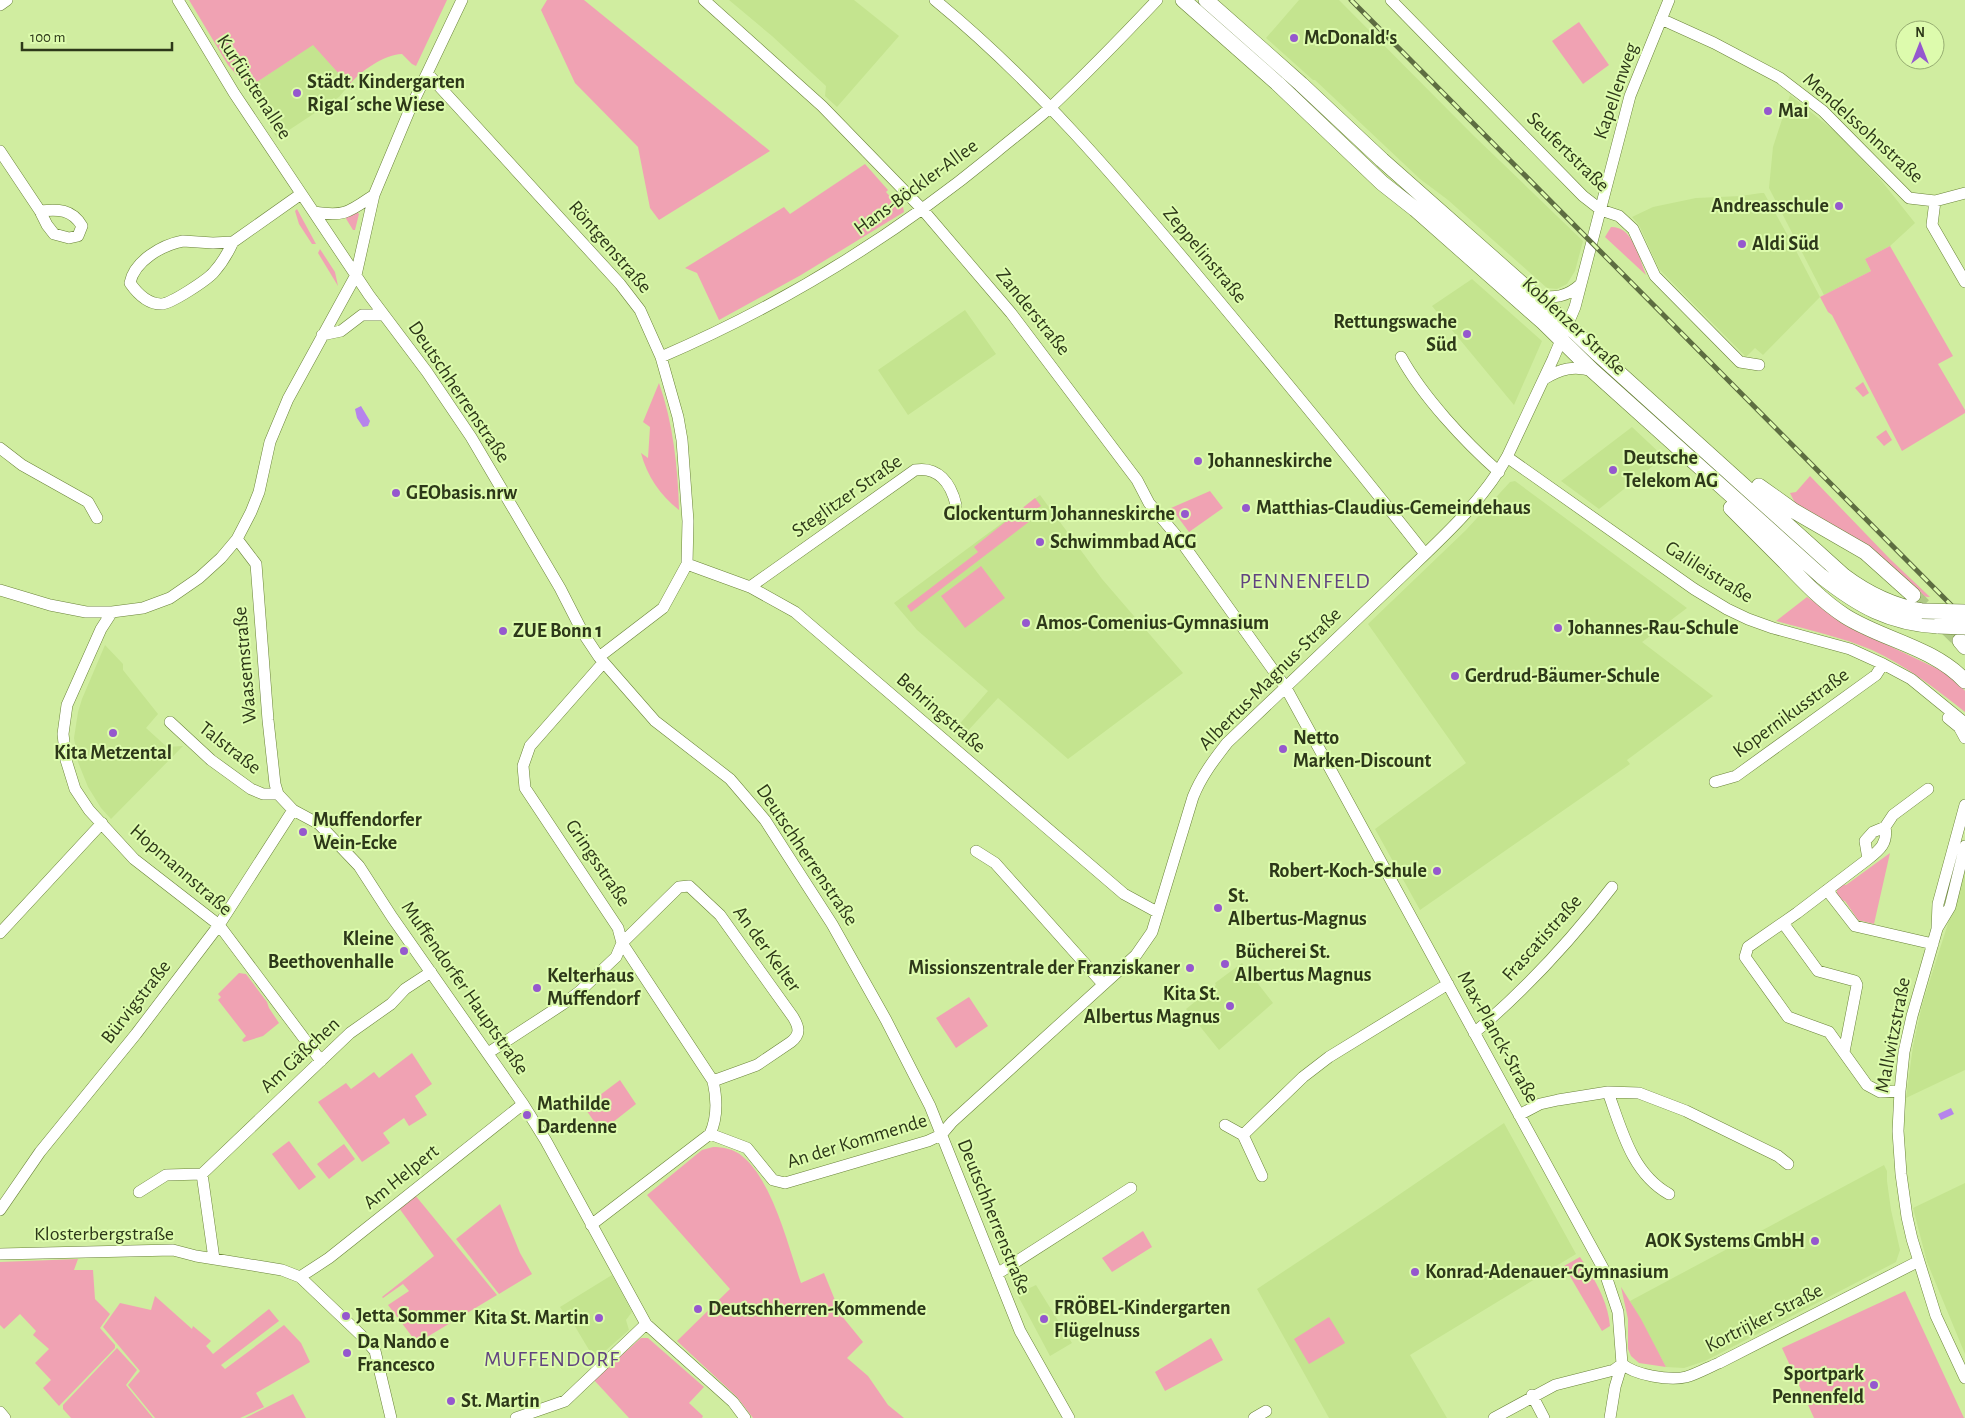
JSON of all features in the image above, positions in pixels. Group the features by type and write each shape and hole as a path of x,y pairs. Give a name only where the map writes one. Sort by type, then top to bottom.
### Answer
{"main road":[{"name":"Koblenzer Straße","path":"1183,0 1277,84 1382,183 1543,322 1593,371 1794,553 1847,597 1870,610 1890,618 1938,626 1963,638"},
{"name":"Koblenzer Straße","path":"1206,0 1850,581 1879,598 1894,604 1922,611 1965,612"},
{"path":"1654,403 1706,438 1773,496 1865,552 1913,595"},
{"path":"1685,454 1691,466 1700,477 1824,601 1856,623 1944,663 1965,681"}],"street":[{"path":"0,5 7,0"},
{"name":"Kurfürstenallee","path":"178,0 234,93 356,275"},
{"path":"0,590 50,605 86,612 112,612 143,608 170,598 199,578 221,558 237,539 259,492 270,442 288,399 356,275 374,195 410,109 462,0"},
{"name":"Zanderstraße","path":"704,0 822,106 923,210 1011,313 1137,480 1149,503 1180,540 1286,688"},
{"name":"Zeppelinstraße","path":"935,0 982,40 1130,194 1249,336 1425,554"},
{"name":"Hans-Böckler-Allee","path":"662,357 732,325 816,280 923,210 1049,108 1157,0"},
{"name":"Seufertstraße","path":"1391,0 1583,196 1601,210 1619,216 1633,230 1655,276 1740,362 1759,365"},
{"name":"Kapellenweg","path":"1561,340 1568,325 1581,284 1630,96 1669,0"},
{"name":"Mendelssohnstraße","path":"1661,19 1780,78 1823,111 1910,198 1935,201 1965,193"},
{"name":"Röntgenstraße","path":"428,74 620,284 640,310 662,357 682,440 688,521 687,564 663,608 601,660"},
{"path":"0,150 40,211"},
{"path":"233,242 227,257 212,274 171,302 161,304 150,302 138,294 130,283 132,272 156,251 169,244 183,241 213,244 233,242 301,194"},
{"path":"314,212 340,215 352,210 374,195"},
{"path":"1935,201 1932,225 1965,282"},
{"name":"Deutschherrenstraße","path":"356,275 432,379 471,437 560,588 583,633 601,660 656,721 730,779 765,820 832,924 859,970 930,1106 1022,1335 1069,1418"},
{"path":"1535,295 1550,298 1560,297 1574,291 1581,284"},
{"path":"322,335 341,331 362,315 384,315"},
{"name":"Albertus-Magnus-Straße","path":"941,1135 952,1122 1136,955 1145,944 1152,932 1200,779 1226,743 1425,554 1476,501 1499,472 1507,457 1561,340"},
{"path":"1401,357 1444,416 1499,472"},
{"path":"1544,379 1555,372 1567,368 1584,368 1593,371"},
{"path":"0,448 22,465 88,502 97,518"},
{"name":"Galileistraße","path":"1507,457 1694,589 1727,608 1757,622 1850,649 1883,664 1911,680 1965,722"},
{"name":"Steglitzer Straße","path":"750,587 915,470 928,469 937,473 952,490 956,504"},
{"name":"Waasemstraße","path":"237,539 256,564 268,720 275,784 278,794"},
{"name":"Behringstraße","path":"687,564 750,587 795,612 1124,894 1157,912"},
{"name":"Hopmannstraße","path":"112,612 101,629 67,705 63,734 66,760 75,789 89,810 134,859 219,925 321,1061"},
{"name":"Gringsstraße","path":"601,660 530,746 523,766 525,788 618,928 622,943 713,1081"},
{"name":"Kopernikusstraße","path":"1716,782 1736,776 1876,675 1883,664"},
{"name":"Galileistraße","path":"1911,680 1922,696 1959,727 1965,738"},
{"name":"Max-Planck-Straße","path":"1286,688 1604,1270 1618,1312 1622,1364 1615,1387 1610,1418"},
{"name":"Talstraße","path":"170,722 211,760 251,789 263,794 278,794"},
{"path":"1868,859 1865,842 1873,832 1885,827 1893,815 1928,789"},
{"path":"278,794 294,810"},
{"name":"Mallwitzstraße","path":"1965,805 1938,904 1937,929 1912,1016 1904,1052 1898,1131 1900,1174 1907,1217 1936,1316 1965,1377"},
{"name":"Bürvigstraße","path":"0,1210 40,1152 136,1034 219,925 294,810"},
{"name":"Muffendorfer Hauptstraße","path":"294,810 320,824 359,866 430,972 523,1104 546,1141 646,1324 732,1402 745,1418"},
{"path":"0,933 102,823"},
{"path":"1885,827 1887,838 1881,850 1748,947 1745,957 1788,1017 1829,1032 1867,1085 1880,1092 1900,1091"},
{"name":"Mallwitzstraße","path":"1937,929 1950,907 1965,846"},
{"path":"976,851 995,863 1103,984"},
{"name":"An der Kelter","path":"622,943 679,887 689,886 720,915 793,1017 799,1032 791,1042 757,1065 713,1081"},
{"name":"Frascatistraße","path":"1474,1033 1502,1009 1588,917 1612,887"},
{"path":"1827,890 1855,926 1933,944"},
{"path":"1783,923 1818,971 1855,981 1857,985 1844,1052"},
{"path":"488,1053 579,992 616,957 622,943"},
{"name":"Am Gäßchen","path":"202,1174 350,1033 390,1004 405,989 430,972"},
{"path":"1243,1135 1303,1077 1329,1057 1448,984"},
{"path":"591,1225 710,1134 716,1123 716,1096 713,1081"},
{"path":"1519,1115 1540,1104 1608,1092 1638,1093 1659,1100 1778,1156 1788,1164"},
{"path":"1608,1092 1622,1133 1633,1157 1646,1176 1656,1186 1669,1194"},
{"name":"Am Helpert","path":"300,1277 329,1258 523,1104"},
{"path":"1225,1124 1243,1135 1262,1176"},
{"name":"An der Kommende","path":"710,1134 747,1148 773,1180 785,1182 928,1141 941,1135"},
{"path":"139,1192 166,1175 202,1174 214,1259"},
{"path":"997,1274 1131,1188"},
{"name":"Klosterbergstraße","path":"0,1254 172,1250 282,1270 300,1277 364,1338 375,1352 391,1418"},
{"name":"Kortrijker Straße","path":"1622,1364 1630,1371 1668,1377 1686,1377 1727,1359 1919,1261"},
{"path":"516,1418 565,1401 646,1324"},
{"path":"1494,1418 1554,1385 1614,1370 1622,1364"},
{"path":"1532,1396 1544,1418"},
{"path":"1254,1418 1266,1411"},
{"path":"0,1412 5,1418"}],"shaded area":[{"path":"189,0 447,0 416,66 402,54 387,57 360,74 349,85 313,45 248,88 228,65"},
{"path":"547,0 584,0 770,151 659,220 650,208 638,147 575,83 541,10"},
{"path":"729,0 854,0 899,36 837,107 825,96 826,86 772,36"},
{"path":"1299,0 1339,0 1474,136 1583,241 1575,271 1567,284 1557,289 1547,288 1448,200 1420,179 1315,80 1266,38"},
{"path":"1579,22 1609,65 1583,84 1552,41"},
{"name":"Städt. Kindergarten Rigal´sche Wiese","path":"313,44 349,85 339,97 277,138 248,88"},
{"name":"Andreasschule","path":"1790,95 1838,134 1880,179 1915,223 1890,246 1865,259 1871,271 1824,295 1769,188 1773,147"},
{"path":"865,164 888,190 886,192 903,207 904,212 801,275 719,320 697,273 685,268 784,207 790,214"},
{"path":"1764,193 1820,297 1763,355 1755,348 1746,357 1659,269 1639,225 1632,217 1653,207 1696,198"},
{"path":"297,209 316,244 312,244 299,224 295,211"},
{"path":"357,212 359,214 355,230 353,230 345,217"},
{"path":"1611,227 1619,228 1630,237 1638,252 1646,275 1605,237"},
{"path":"1890,246 1953,356 1938,364 1965,410 1965,413 1902,451 1832,315 1828,312 1820,297 1871,271 1865,259"},
{"path":"320,249 335,272 338,286 318,253"},
{"path":"1472,279 1542,341 1514,405 1432,306"},
{"path":"965,310 996,354 908,415 878,370"},
{"path":"1863,382 1869,393 1863,397 1855,388"},
{"path":"659,383 668,413 674,445 679,510 655,484 647,470 641,453 648,458 650,427 643,422"},
{"path":"361,406 370,421 368,426 363,427 357,418 355,409"},
{"path":"1632,427 1664,457 1599,509 1561,481"},
{"path":"1886,430 1892,440 1884,446 1876,437"},
{"path":"1810,476 1890,559 1930,597 1916,596 1798,509 1790,493 1796,492"},
{"path":"1515,481 1687,608 1642,642 1713,696 1627,760 1630,764 1420,910 1375,829 1466,763 1368,624 1466,530 1510,482"},
{"path":"1210,491 1223,508 1189,532 1171,508"},
{"name":"Amos-Comenius-Gymnasium","path":"1040,495 1102,579 1183,673 1068,759 998,698 964,735 956,728 988,691 917,630 894,603"},
{"path":"1035,498 1041,506 1026,515 1030,521 911,612 907,606 978,552 974,547"},
{"path":"981,566 1005,598 965,628 941,596"},
{"path":"1807,597 1854,629 1942,671 1965,691 1965,712 1920,678 1872,650 1836,637 1776,621"},
{"name":"Kita Metzental","path":"105,645 123,664 123,670 158,714 146,728 167,747 183,746 111,819 101,808 88,787 78,762 74,738 82,699"},
{"path":"1890,853 1874,924 1858,920 1845,901 1840,900 1837,890 1841,884 1846,885"},
{"path":"1965,870 1965,1070 1906,1098 1913,1046 1922,1005"},
{"name":"Kita St. Albertus Magnus","path":"1242,963 1273,1003 1219,1050 1186,1009 1216,985 1215,983"},
{"path":"239,973 246,974 267,1002 279,1023 263,1036 244,1042 242,1040 246,1036 218,1000 221,997 218,994"},
{"path":"969,997 988,1026 956,1048 936,1018"},
{"path":"412,1053 432,1084 415,1096 427,1115 409,1126 404,1118 383,1133 390,1143 362,1162 318,1102 346,1083 351,1089 374,1072 379,1078"},
{"path":"620,1080 636,1104 603,1130 598,1127 584,1107"},
{"path":"1951,1108 1954,1114 1941,1120 1938,1114"},
{"name":"Konrad-Adenauer-Gymnasium","path":"1504,1123 1576,1254 1410,1355 1447,1418 1329,1418 1257,1289"},
{"path":"289,1141 316,1177 299,1190 272,1154"},
{"path":"344,1144 355,1159 329,1179 317,1164"},
{"path":"713,1147 736,1152 753,1167 771,1197 801,1283 824,1273 841,1315 863,1342 847,1358 868,1376 888,1405 904,1418 753,1418 737,1397 677,1341 730,1289 647,1195 702,1150"},
{"path":"1884,1165 1887,1171 1891,1210 1900,1250 1896,1262 1705,1361 1684,1368 1666,1367 1630,1301"},
{"path":"1965,1183 1965,1354 1927,1262 1913,1208"},
{"path":"415,1195 497,1295 417,1343 388,1305 409,1291 403,1284 382,1297 434,1256 399,1208"},
{"path":"500,1204 520,1253 532,1274 499,1294 456,1239"},
{"path":"1143,1231 1152,1247 1112,1272 1102,1258"},
{"path":"1580,1257 1595,1281 1609,1317 1610,1326 1602,1331 1564,1266"},
{"path":"78,1259 74,1270 93,1270 95,1299 110,1314 100,1328 115,1345 115,1348 59,1406 43,1388 51,1380 35,1363 49,1349 33,1335 36,1331 20,1314 4,1329 0,1325 0,1262"},
{"name":"Kita St. Martin","path":"612,1275 632,1312 626,1320 629,1330 595,1360 570,1318 568,1319 560,1307"},
{"name":"FRÖBEL-Kindergarten Flügelnuss","path":"1036,1285 1072,1343 1050,1356 1017,1294"},
{"path":"1621,1287 1641,1319 1666,1367 1639,1363 1631,1356 1628,1349 1628,1319"},
{"name":"Sportpark Pennenfeld","path":"1905,1291 1964,1418 1814,1418 1782,1348"},
{"path":"155,1296 192,1329 193,1326 211,1341 206,1346 213,1354 269,1309 279,1321 221,1365 225,1369 284,1325 301,1343 310,1362 256,1393 264,1407 240,1418 155,1418 128,1385 140,1371 103,1327 120,1303 151,1310"},
{"path":"1329,1317 1345,1343 1309,1364 1294,1339"},
{"path":"641,1338 648,1338 704,1387 689,1403 703,1416 702,1418 629,1418 594,1380"},
{"path":"1211,1338 1223,1360 1165,1391 1155,1372"},
{"path":"117,1348 137,1370 126,1385 153,1418 71,1418 63,1409 63,1405"},
{"path":"293,1394 306,1418 245,1418"}],"tunnel":[{"path":"1913,595 1960,641"}],"railway":[{"path":"1351,0 1965,619"}],"place":[{"name":"McDonald's","path":"1294,38"},
{"name":"Städt. Kindergarten Rigal´sche Wiese","path":"297,93"},
{"name":"Mai","path":"1768,111"},
{"name":"Andreasschule","path":"1839,206"},
{"name":"Aldi Süd","path":"1742,244"},
{"name":"Rettungswache Süd","path":"1467,334"},
{"name":"Johanneskirche","path":"1198,461"},
{"name":"Deutsche Telekom AG","path":"1613,470"},
{"name":"GEObasis.nrw","path":"396,493"},
{"name":"Matthias-Claudius-Gemeindehaus","path":"1246,508"},
{"name":"Glockenturm Johanneskirche","path":"1185,514"},
{"name":"Schwimmbad ACG","path":"1040,542"},
{"name":"Amos-Comenius-Gymnasium","path":"1026,623"},
{"name":"Johannes-Rau-Schule","path":"1558,628"},
{"name":"ZUE Bonn 1","path":"503,631"},
{"name":"Gerdrud-Bäumer-Schule","path":"1455,676"},
{"name":"Kita Metzental","path":"113,733"},
{"name":"Netto Marken-Discount","path":"1283,749"},
{"name":"Muffendorfer Wein-Ecke","path":"303,832"},
{"name":"Robert-Koch-Schule","path":"1437,871"},
{"name":"St. Albertus-Magnus","path":"1218,908"},
{"name":"Kleine Beethovenhalle","path":"404,951"},
{"name":"Bücherei St. Albertus Magnus","path":"1225,964"},
{"name":"Missionszentrale der Franziskaner","path":"1190,968"},
{"name":"Kelterhaus Muffendorf","path":"537,988"},
{"name":"Kita St. Albertus Magnus","path":"1230,1006"},
{"name":"Mathilde Dardenne","path":"527,1115"},
{"name":"AOK Systems GmbH","path":"1815,1241"},
{"name":"Konrad-Adenauer-Gymnasium","path":"1415,1272"},
{"name":"Deutschherren-Kommende","path":"698,1309"},
{"name":"Jetta Sommer","path":"346,1316"},
{"name":"Kita St. Martin","path":"599,1318"},
{"name":"FRÖBEL-Kindergarten Flügelnuss","path":"1044,1319"},
{"name":"Da Nando e Francesco","path":"347,1353"},
{"name":"Sportpark Pennenfeld","path":"1874,1385"},
{"name":"St. Martin","path":"451,1401"}],"district":[{"name":"PENNENFELD","path":"1305,581"},
{"name":"MUFFENDORF","path":"552,1359"}]}
